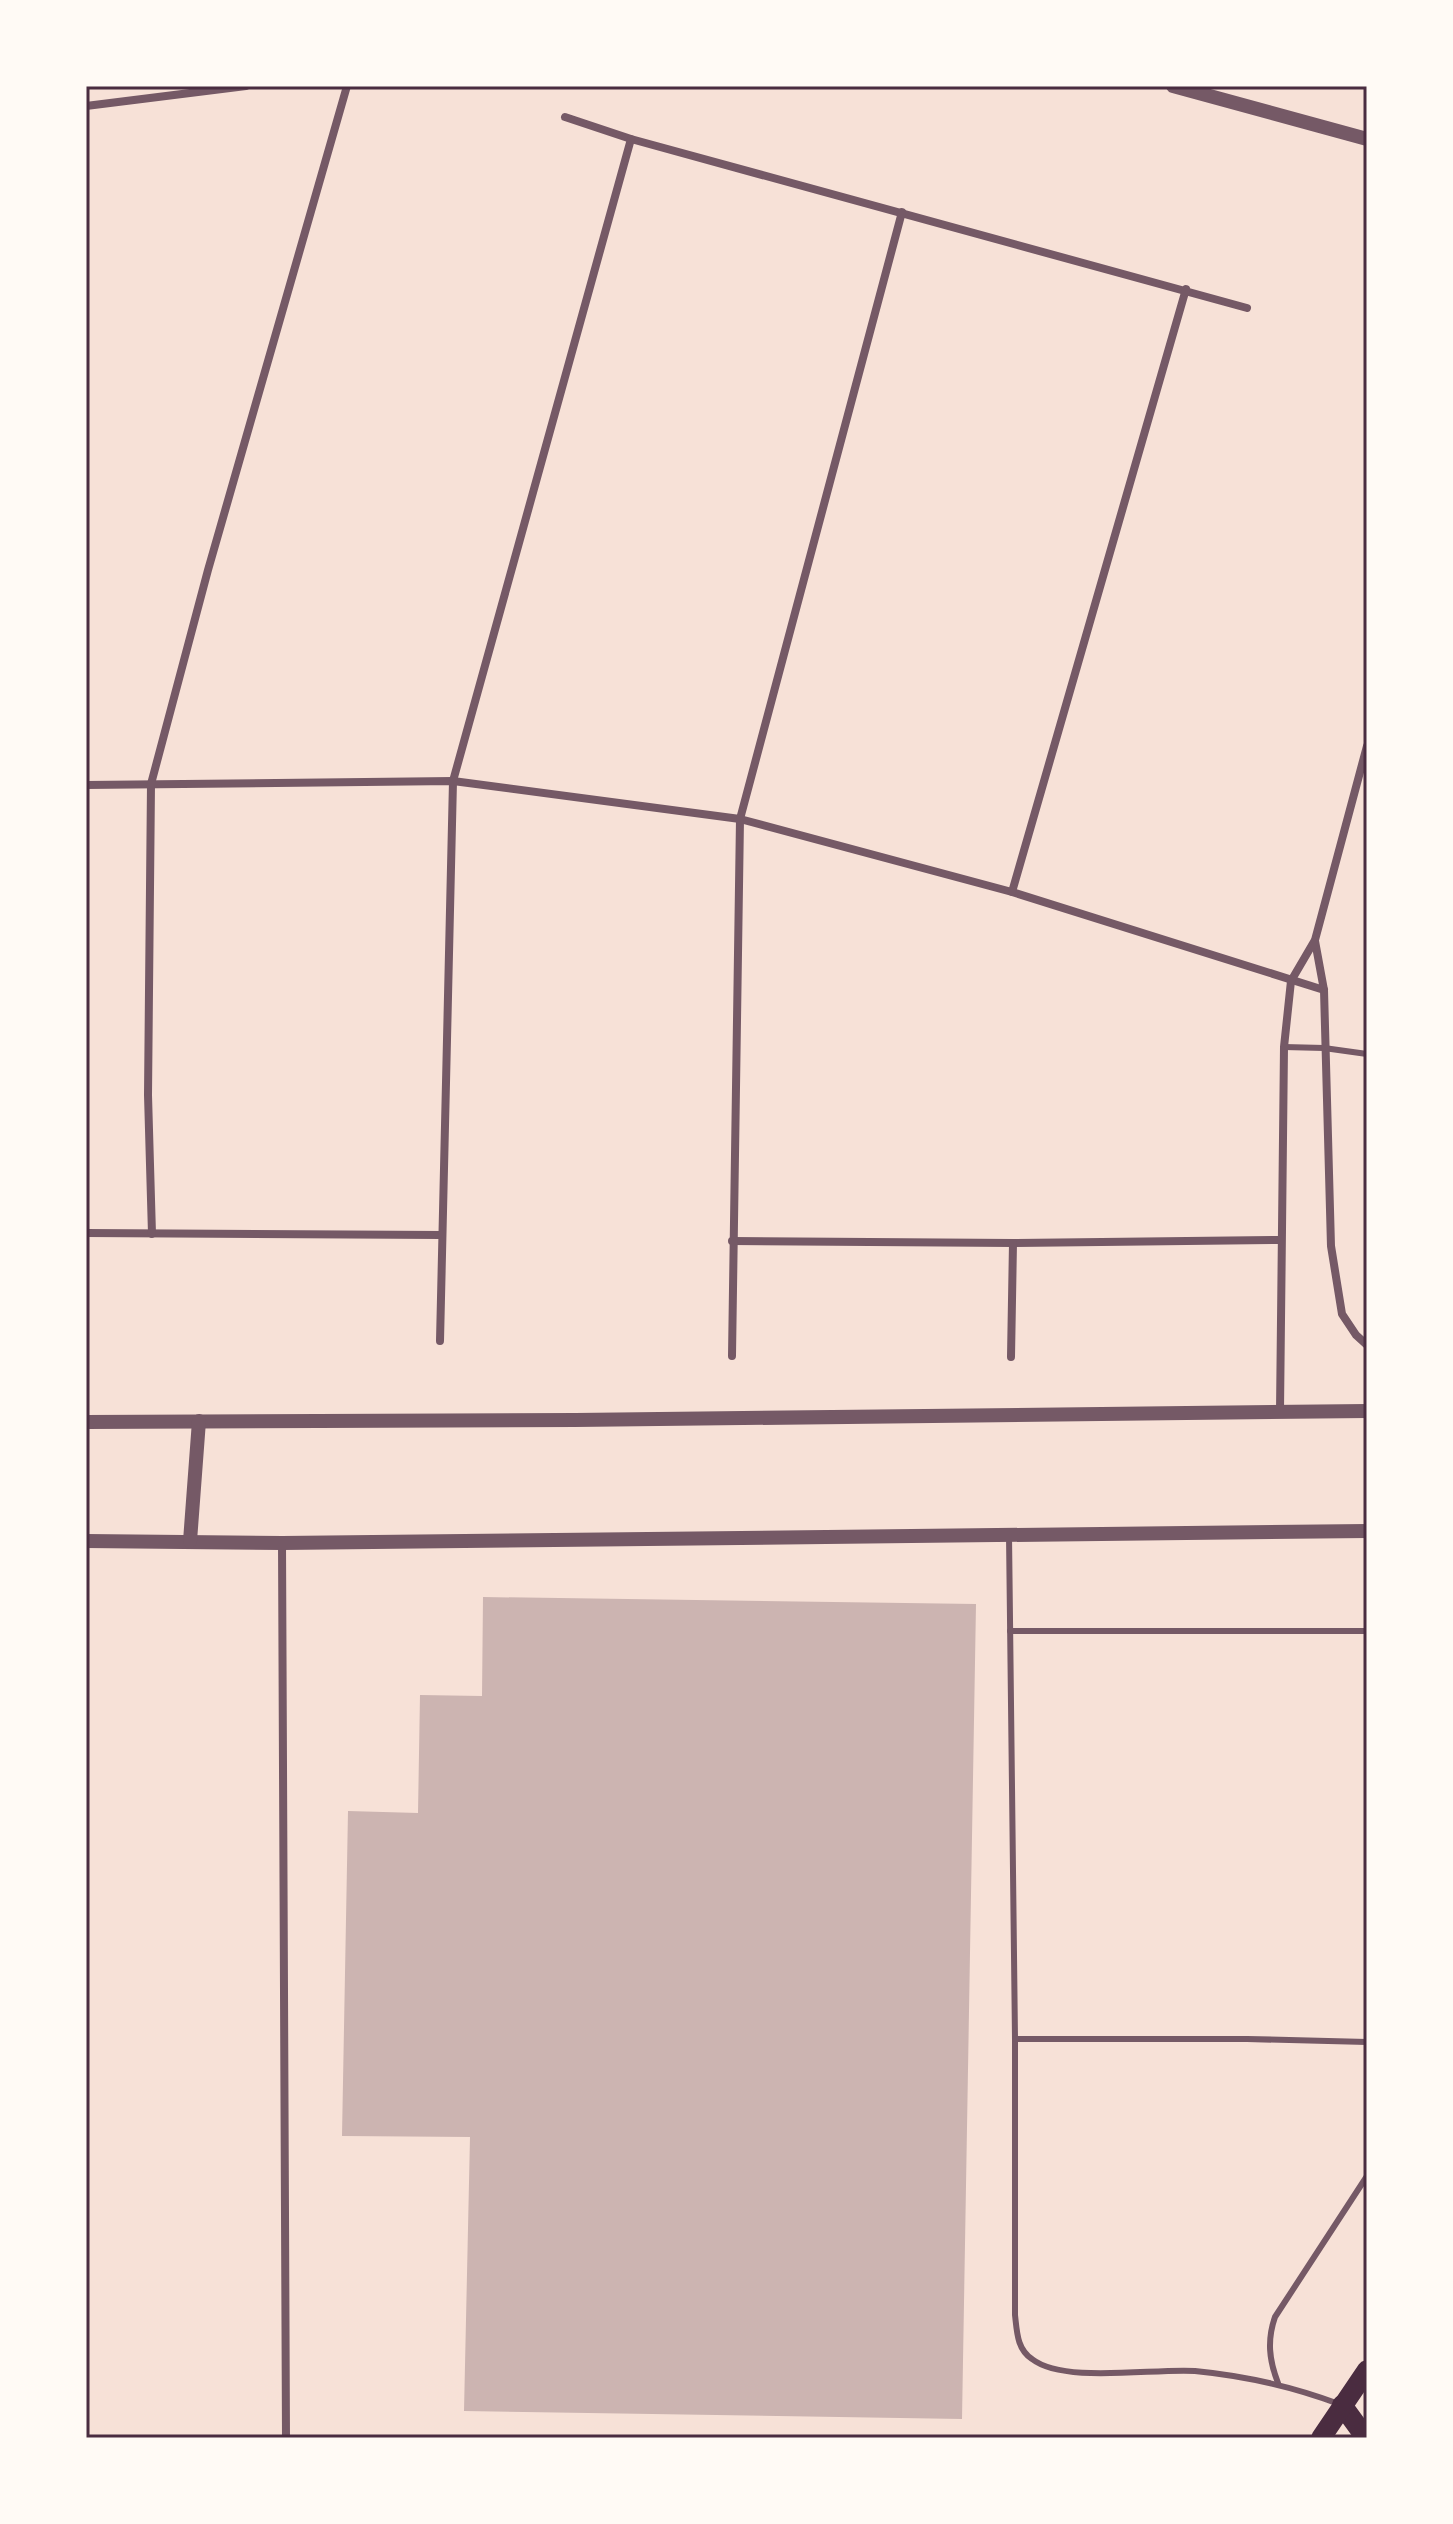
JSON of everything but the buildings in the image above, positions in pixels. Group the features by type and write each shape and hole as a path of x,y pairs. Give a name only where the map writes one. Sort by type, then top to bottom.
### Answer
{"main road":[{"path":"1321,2438 1367,2370"},
{"path":"1342,2405 1366,2438"}],"street":[{"path":"86,106 246,86"},
{"path":"152,1234 148,1095 151,784 208,570 347,86"},
{"path":"1173,86 1367,139"},
{"path":"565,117 631,139 1247,308"},
{"path":"440,1341 453,781 631,139"},
{"path":"732,1356 740,819 902,212"},
{"path":"1012,892 1186,289"},
{"path":"1280,1411 1284,1047 1291,981 1315,940 1367,746"},
{"path":"86,785 453,781 740,819 1012,892 1324,990"},
{"path":"1315,940 1324,990 1331,1246 1342,1314 1367,1345"},
{"path":"86,1233 442,1235"},
{"path":"732,1241 1013,1243 1281,1240"},
{"path":"1011,1357 1013,1243"},
{"path":"86,1422 1367,1411"},
{"path":"190,1541 199,1421"},
{"path":"86,1541 282,1543 1367,1531"},
{"path":"282,1543 286,2438"}],"lane":[{"path":"1284,1047 1367,1054"},
{"path":"1009,1535 1015,2315 1022,2350 1033,2361 1050,2369 1090,2373 1191,2371 1278,2383 1342,2405"},
{"path":"1010,1631 1367,1631"},
{"path":"1015,2039 1367,2042"},
{"path":"1278,2383 1269,2349 1275,2317 1367,2176"}]}
